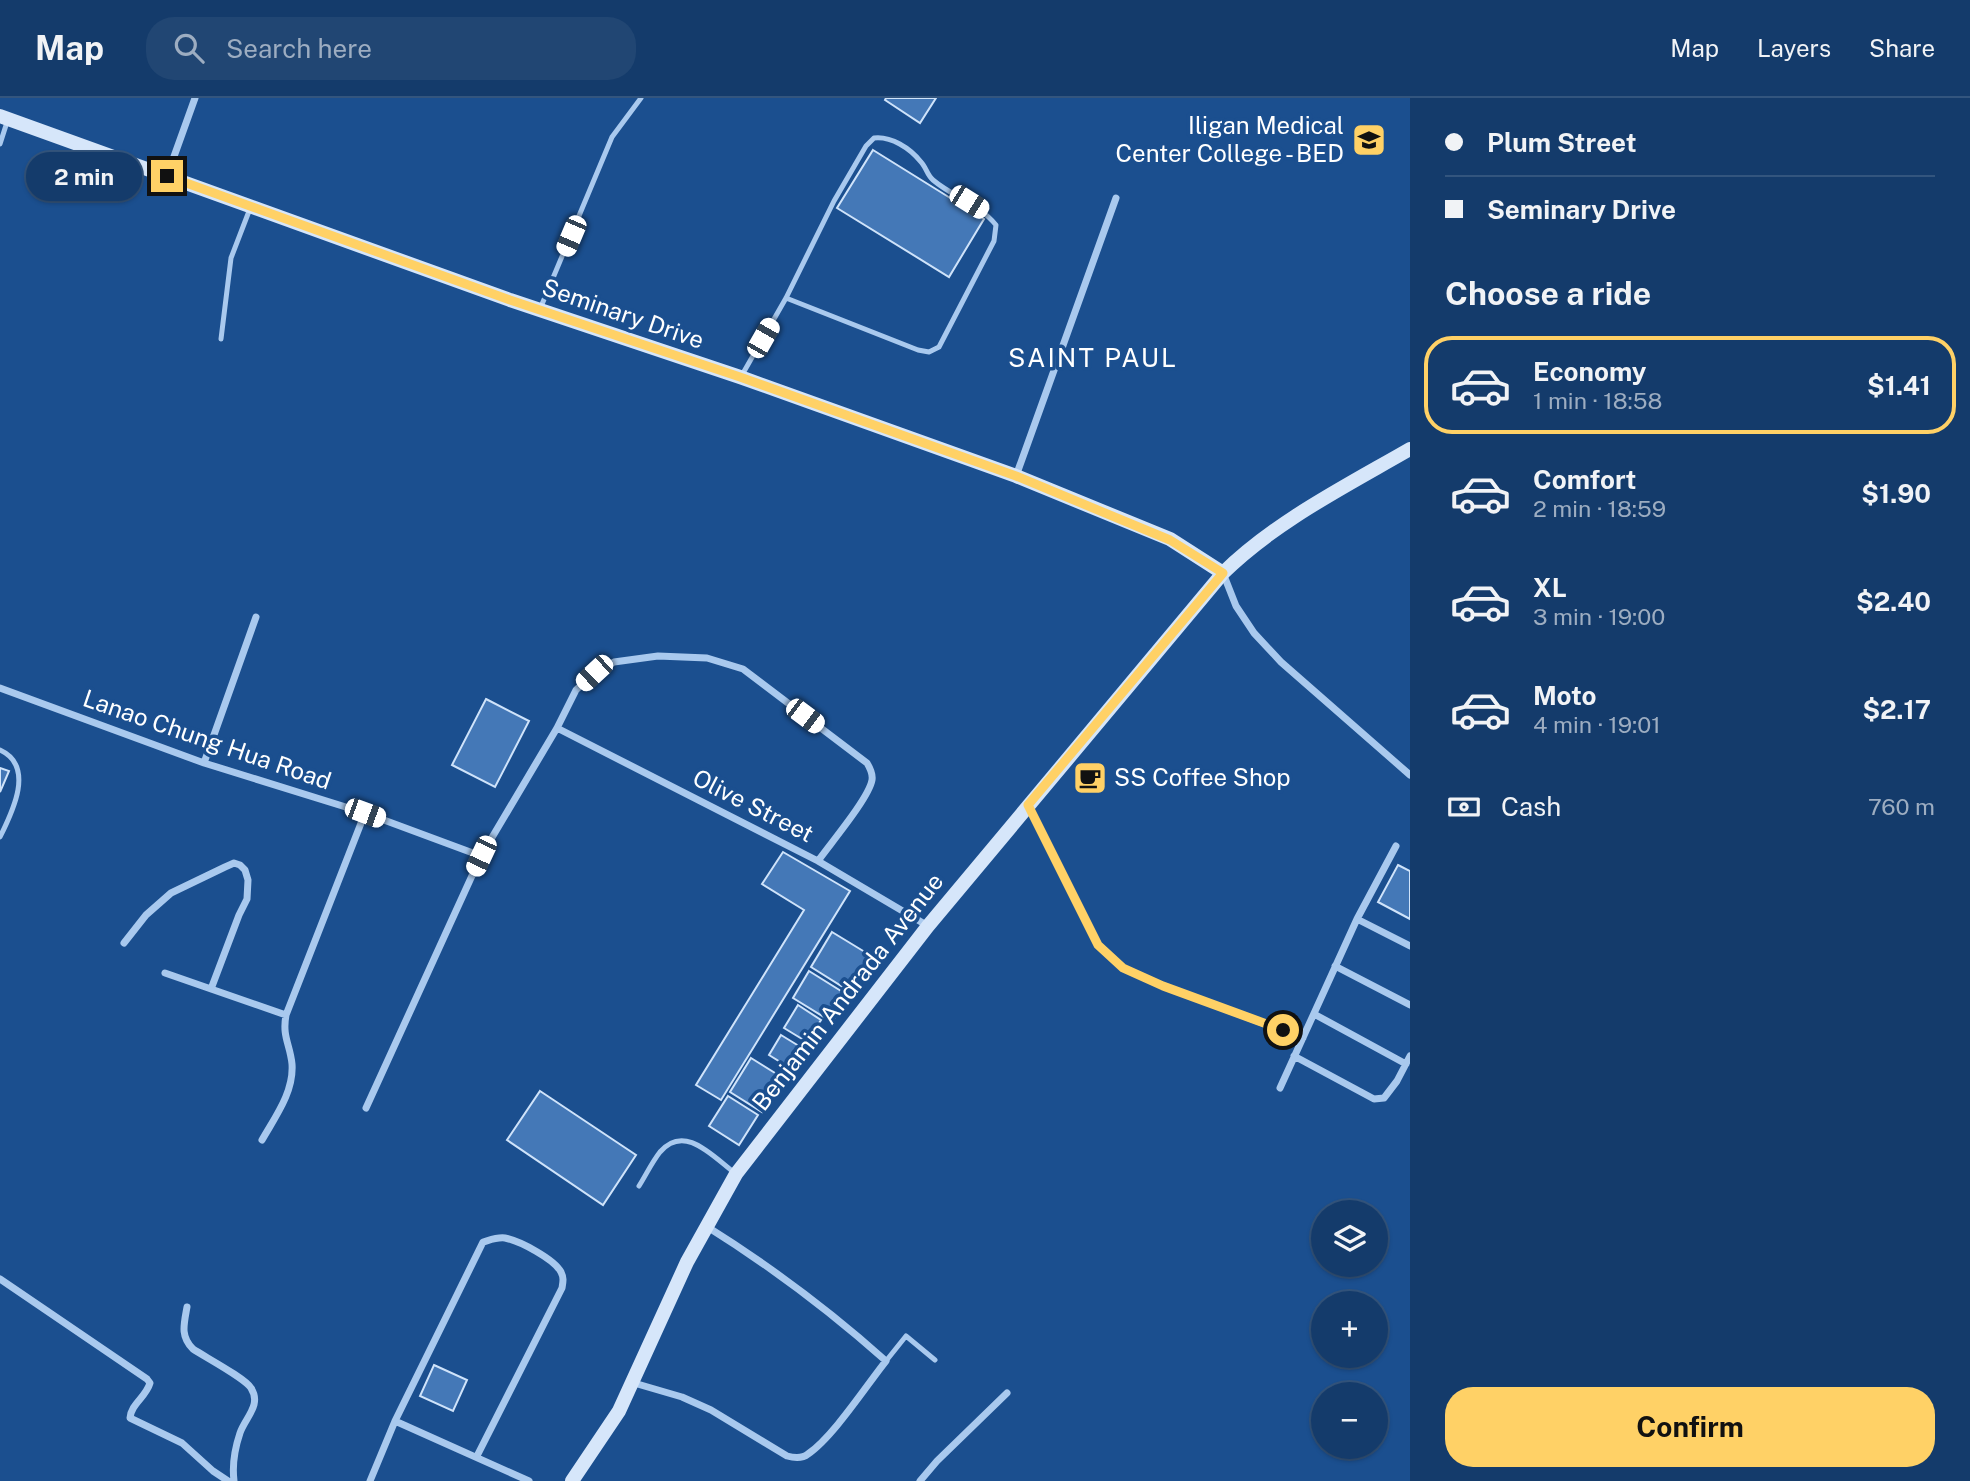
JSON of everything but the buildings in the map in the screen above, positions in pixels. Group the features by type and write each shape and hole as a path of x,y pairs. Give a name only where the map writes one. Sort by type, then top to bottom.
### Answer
{"street":[{"path":"167,176 195,98"},
{"name":"Seminary Drive","path":"4,118 540,310 740,377 1016,476 1170,540 1223,573"},
{"path":"1016,476 1116,198"},
{"name":"Benjamin Andrada Avenue","path":"572,1481 619,1411 634,1383 687,1262 736,1174 928,926 1223,573 1248,549 1335,492 1410,449"},
{"path":"1223,573 1236,606 1254,633 1280,662 1410,775"},
{"path":"204,763 256,617"},
{"path":"366,1108 481,856 557,728 576,690 594,673 614,662 658,656 707,658 743,669 867,763 872,780 866,793 818,861"},
{"name":"Lanao Chung Hua Road","path":"0,688 204,763 365,813 481,856"},
{"name":"Olive Street","path":"557,728 818,861 928,926"},
{"path":"1028,805 1098,945 1123,968 1163,986 1303,1038"},
{"path":"262,1140 290,1088 292,1060 285,1040 286,1015 365,813"},
{"path":"1280,1088 1357,919 1395,846"},
{"path":"124,943 146,915 172,893 234,863 240,865 248,880 247,900 211,989"},
{"path":"1357,919 1410,946"},
{"path":"1335,966 1410,1005"},
{"path":"165,973 286,1015"},
{"path":"1294,1056 1374,1099 1384,1098 1408,1060 1314,1013"},
{"path":"634,1383 682,1397 711,1410 787,1456 793,1457 807,1455 821,1441 886,1361 842,1322 756,1256 706,1226"},
{"path":"370,1481 395,1421 483,1242 506,1238 541,1254 560,1270 564,1280 477,1456"},
{"path":"0,1279 147,1379 149,1388 133,1408 130,1418 182,1443 212,1471 228,1481"},
{"path":"187,1307 183,1329 185,1341 251,1387 255,1399 237,1444 234,1481"},
{"path":"920,1481 1007,1393"},
{"path":"395,1421 528,1481"}],"lane":[{"path":"540,310 612,137 641,98"},
{"path":"0,144 4,118"},
{"path":"740,377 786,298 834,201 873,138 890,139 904,147 920,160 931,180 987,214 996,225 994,241 939,346 929,352 786,298"},
{"path":"221,339 231,258 251,206"},
{"path":"0,750 17,763 20,775 15,802 0,837"},
{"path":"639,1186 660,1152 675,1140 682,1139 699,1146 736,1174"},
{"path":"886,1361 906,1336 935,1360"}],"place":[{"name":"Iligan Medical Center College - BED","path":"1369,140"},
{"name":"SS Coffee Shop","path":"1090,778"}],"district":[{"name":"SAINT PAUL","path":"1093,358"}],"route":[{"path":"167,176 510,300 740,377 1016,476 1170,540 1223,573 1028,805 1098,945 1123,968 1163,986 1283,1030"}]}
